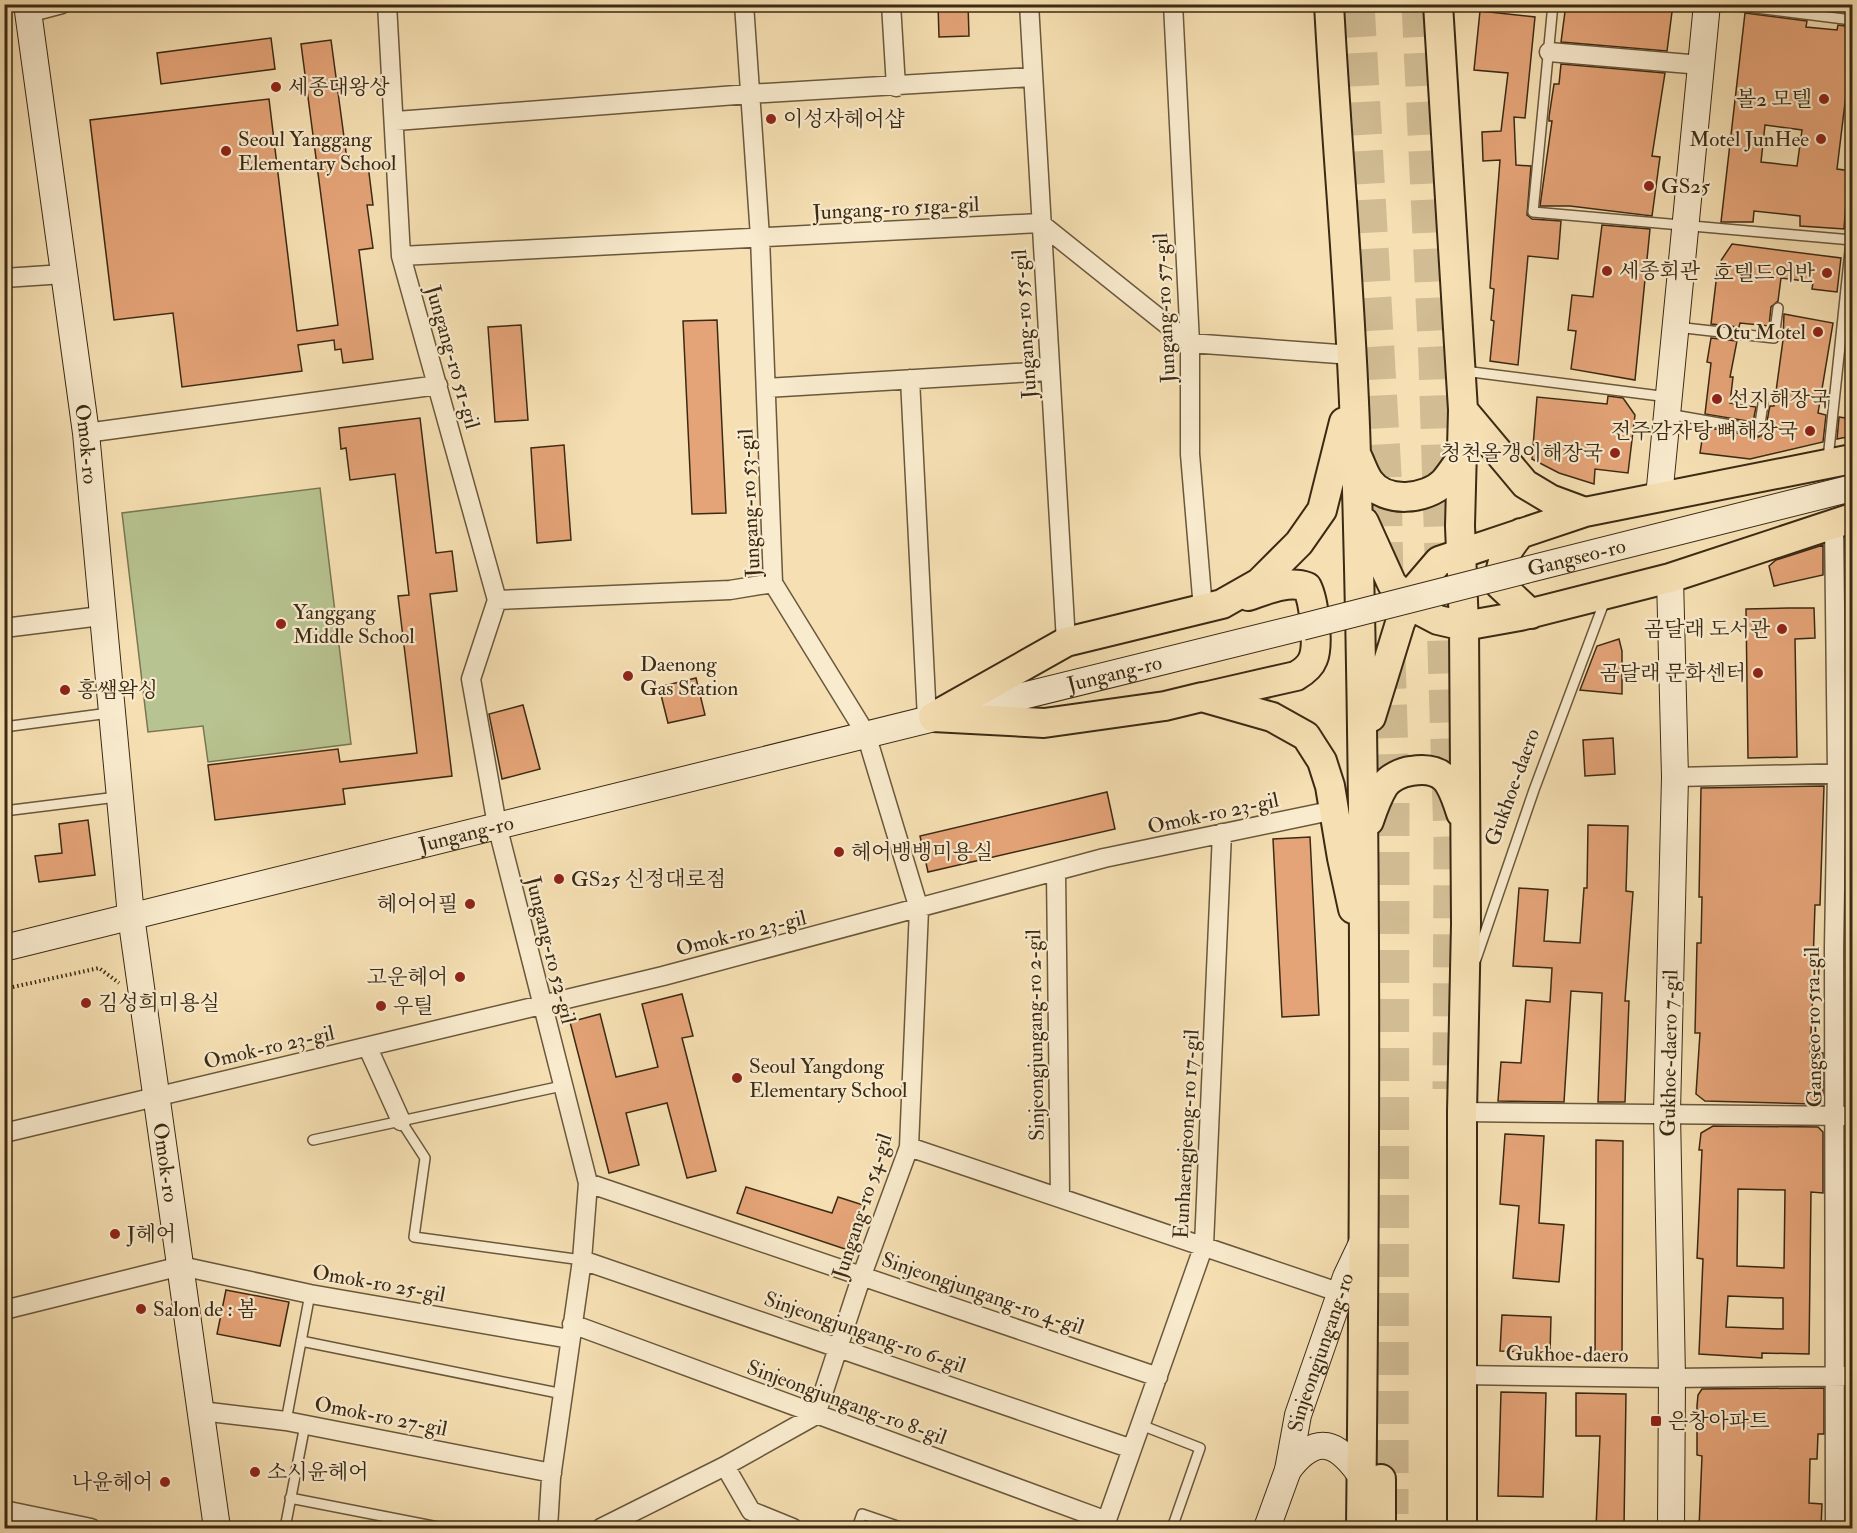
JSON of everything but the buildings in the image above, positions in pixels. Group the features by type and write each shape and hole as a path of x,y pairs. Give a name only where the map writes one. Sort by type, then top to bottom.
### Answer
{"main road":[{"path":"1329,4 1356,454 1363,746 1365,1237 1361,1528"},
{"path":"1438,4 1462,371 1463,456 1460,526 1462,552 1475,624 1465,691 1462,1528"},
{"path":"1659,497 1707,4"},
{"name":"Omok-ro","path":"27,9 86,433 131,916 217,1528"},
{"path":"1213,607 1259,583 1299,543 1322,510 1333,475 1352,369"},
{"path":"1463,410 1525,484 1550,499 1585,512"},
{"path":"1356,454 1369,482 1382,492 1401,497 1431,491 1443,483 1463,456"},
{"path":"1363,746 1384,672 1410,601 1415,589 1438,561 1585,512 1840,461"},
{"name":"Gangseo-ro","path":"1302,627 1852,488"},
{"path":"1357,506 1380,563 1392,584 1418,609 1438,620 1475,624 1531,614 1670,578 1843,521"},
{"path":"1521,533 1503,558 1499,584 1531,614"},
{"name":"Gukhoe-daero 7-gil","path":"1670,578 1675,777 1667,1113 1672,1378 1671,1528"},
{"path":"1298,584 1307,587 1312,597 1316,647 1314,659 1307,669 1296,676 1165,706 1044,723 930,718 1066,642 1213,607 1283,586 1298,584"},
{"name":"Jungang-ro","path":"4,948 1302,627"},
{"path":"1202,697 1272,717 1306,736 1322,761 1335,810 1342,858 1365,960"},
{"path":"1364,835 1385,784 1403,772 1423,769 1443,776 1453,788 1466,829"},
{"name":"Sinjeongjungang-ro","path":"1267,1528 1288,1470 1298,1415 1341,1293 1365,1237"},
{"path":"1363,1400 1380,1437 1381,1528"},
{"name":"Sinjeongjungang-ro","path":"1288,1470 1300,1453 1325,1446 1340,1450 1362,1478"}],"street":[{"path":"27,9 62,4"},
{"name":"Jungang-ro 51-gil","path":"387,4 396,121 401,256 497,600"},
{"name":"Jungang-ro 53-gil","path":"744,4 760,237 773,583 866,734"},
{"path":"891,4 896,87"},
{"name":"Jungang-ro 55-gil","path":"1029,4 1066,642"},
{"name":"Jungang-ro 57-gil","path":"1173,4 1190,343 1190,454 1213,607"},
{"path":"1548,52 1701,65"},
{"path":"396,121 749,94 896,87 1032,77"},
{"path":"1040,223 1190,343 1352,369"},
{"name":"Jungang-ro 51ga-gil","path":"401,256 1040,223"},
{"path":"4,278 64,274"},
{"path":"766,388 1049,371"},
{"path":"910,379 930,718"},
{"path":"86,433 438,385"},
{"name":"Gangseo-ro 5ra-gil","path":"1835,1528 1844,1376 1844,1115 1834,947 1845,773 1843,521"},
{"path":"497,825 471,679 497,600 730,590 773,583"},
{"path":"4,628 102,616"},
{"name":"Jungang-ro 54-gil","path":"816,1416 862,1275 909,1147 919,909 866,734"},
{"path":"1675,777 1845,773"},
{"name":"Omok-ro 23-gil","path":"4,1133 663,976 1104,858 1335,810"},
{"name":"Jungang-ro 52-gil","path":"497,825 540,1005 588,1183 582,1260 552,1473 548,1528"},
{"name":"Eunhaengjeong-ro 17-gil","path":"1105,1525 1204,1245 1222,833"},
{"name":"Sinjeongjungang-ro 2-gil","path":"1056,872 1060,1197"},
{"path":"1834,947 1852,947"},
{"path":"368,1048 401,1121"},
{"path":"1462,1112 1844,1115"},
{"path":"909,1147 1341,1293"},
{"name":"Sinjeongjungang-ro 4-gil","path":"588,1183 1158,1377"},
{"name":"Sinjeongjungang-ro 6-gil","path":"582,1260 839,1346 1132,1449"},
{"path":"4,1310 181,1266"},
{"name":"Omok-ro 25-gil","path":"181,1266 310,1294 571,1331"},
{"name":"Sinjeongjungang-ro 8-gil","path":"571,1331 816,1416 1105,1525"},
{"name":"Gukhoe-daero","path":"1462,1375 1672,1378 1844,1376"},
{"name":"Omok-ro 27-gil","path":"201,1411 286,1421 552,1473"},
{"path":"601,1528 725,1466 816,1416"},
{"path":"725,1466 750,1511 794,1528"},
{"path":"4,1510 91,1528"}],"lane":[{"path":"1553,4 1533,212 1852,237 1841,320 1840,461"},
{"path":"1723,4 1852,20"},
{"path":"1676,327 1774,338 1778,308"},
{"path":"1841,320 1852,321"},
{"path":"1462,371 1669,406 1759,429 1763,404"},
{"name":"Gukhoe-daero","path":"1465,996 1503,877 1607,595"},
{"path":"4,727 111,713"},
{"path":"4,812 119,797"},
{"path":"313,1140 562,1086"},
{"path":"401,1121 425,1158 414,1237 582,1260"},
{"path":"286,1421 310,1294"},
{"path":"301,1341 563,1394"},
{"path":"285,1528 304,1425"},
{"path":"1141,1425 1200,1448 1172,1528"},
{"path":"290,1498 443,1528"},
{"path":"857,1528 862,1514 903,1528"}],"path":[{"path":"4,989 99,968 119,983 121,995"}],"green space":[{"path":"320,488 351,744 208,762 203,726 148,732 122,513"},
{"path":"1852,789 1852,876 1845,876 1844,790"}],"tunnel":[{"path":"1358,4 1385,474 1387,581"},
{"path":"1418,4 1435,362 1450,839 1449,1089"},
{"path":"1389,656 1393,794 1392,1514"}],"place":[{"name":"세종대왕상","path":"276,87"},
{"name":"볼2 모텔","path":"1824,99"},
{"name":"이성자헤어샵","path":"771,119"},
{"name":"Motel JunHee","path":"1821,139"},
{"name":"Seoul Yanggang Elementary School","path":"226,151"},
{"name":"GS25","path":"1649,186"},
{"name":"세종회관","path":"1607,271"},
{"name":"호텔드어반","path":"1827,273"},
{"name":"Otu Motel","path":"1818,332"},
{"name":"선지해장국","path":"1717,399"},
{"name":"전주감자탕 뼈해장국","path":"1810,431"},
{"name":"청천올갱이해장국","path":"1615,453"},
{"name":"Yanggang Middle School","path":"281,624"},
{"name":"곰달래 도서관","path":"1782,629"},
{"name":"곰달래 문화센터","path":"1758,673"},
{"name":"Daenong Gas Station","path":"628,676"},
{"name":"홍쌤왁싱","path":"65,690"},
{"name":"헤어뱅뱅미용실","path":"839,852"},
{"name":"GS25 신정대로점","path":"559,879"},
{"name":"헤어어필","path":"470,904"},
{"name":"고운헤어","path":"460,977"},
{"name":"김성희미용실","path":"86,1003"},
{"name":"우틸","path":"381,1006"},
{"name":"Seoul Yangdong Elementary School","path":"737,1078"},
{"name":"J헤어","path":"115,1234"},
{"name":"Salon de : 봄","path":"141,1309"},
{"name":"은창아파트","path":"1656,1421"},
{"name":"소시윤헤어","path":"255,1472"},
{"name":"나윤헤어","path":"165,1482"}]}
